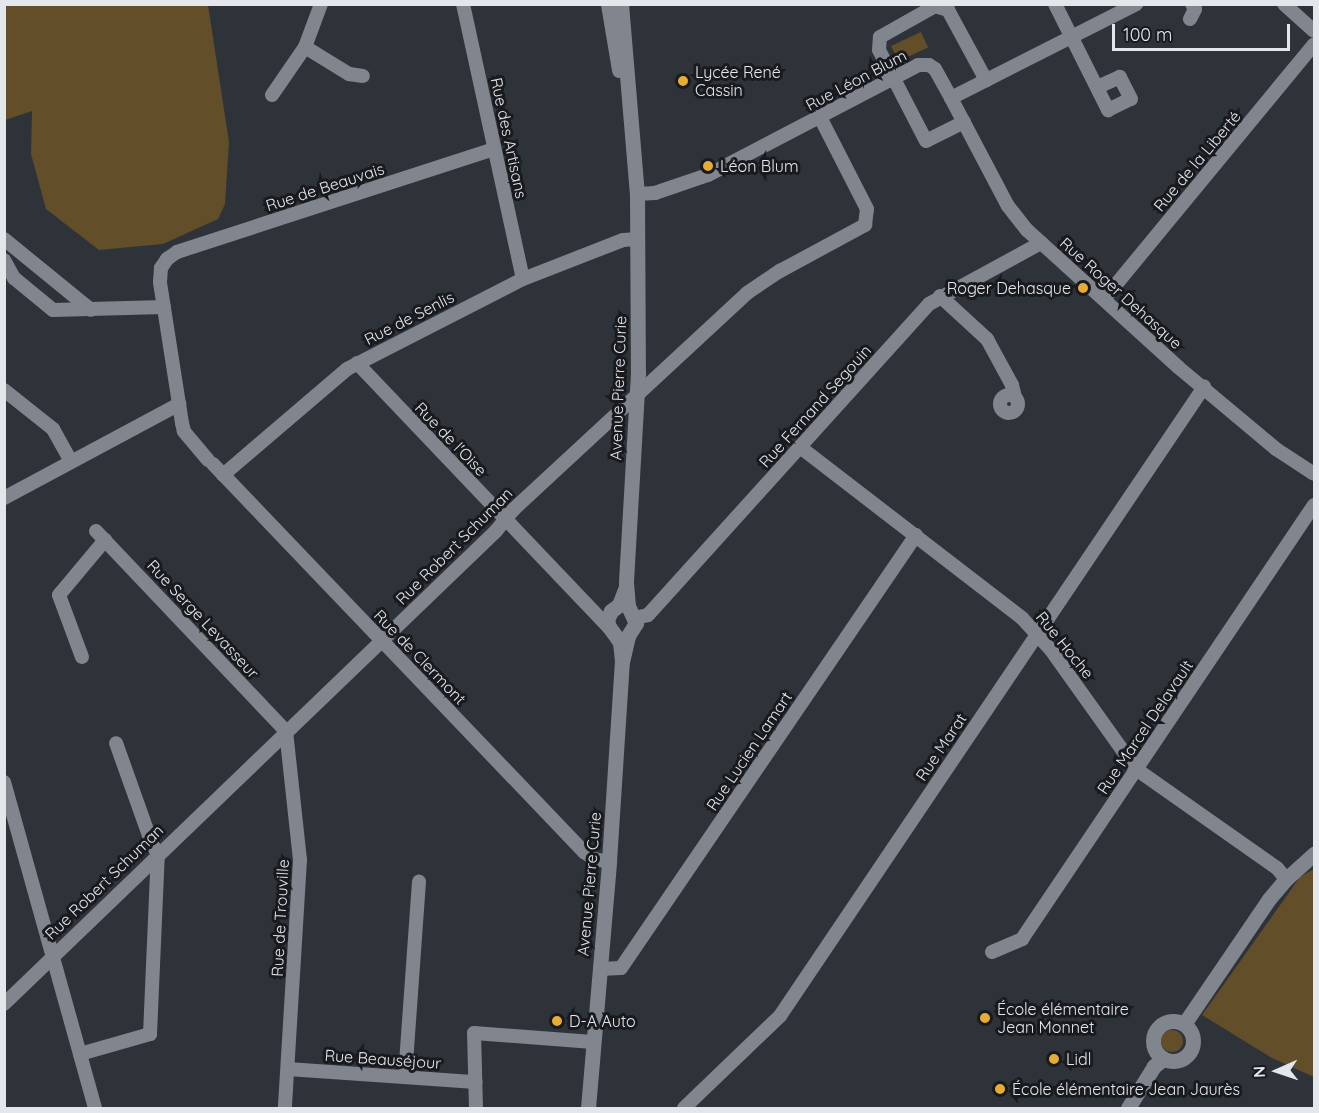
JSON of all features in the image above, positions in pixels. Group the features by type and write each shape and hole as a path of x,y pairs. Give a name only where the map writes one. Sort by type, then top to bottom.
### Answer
{"main road":[{"path":"608,4 632,137"},
{"path":"621,4 632,137"},
{"name":"Avenue Pierre Curie","path":"588,1108 609,861 622,662 621,621 626,583 638,392 637,194 632,137"},
{"path":"1184,1024 1269,899 1286,879 1314,854"},
{"path":"1128,1108 1154,1066 1163,1059 1175,1061 1190,1051 1193,1039 1184,1024 1172,1021 1156,1030 1152,1042 1163,1059"}],"street":[{"path":"272,95 305,47 321,4"},
{"name":"Rue des Artisans","path":"462,4 523,279"},
{"path":"1055,4 1098,87"},
{"path":"951,98 1136,4"},
{"path":"1284,4 1314,31"},
{"path":"964,122 926,141 879,50 880,37 935,6 948,10 986,81"},
{"name":"Rue de la Liberté","path":"1104,299 1314,44"},
{"path":"305,47 349,74 363,76"},
{"name":"Rue Léon Blum","path":"637,194 655,193 708,175 918,65 930,65 935,69 951,98"},
{"name":"Rue Roger Dehasque","path":"951,98 1008,206 1041,243 1170,360 1276,449 1314,474"},
{"name":"Rue Robert Schuman","path":"4,1004 53,954 382,641 638,392 747,293 780,271 865,225 867,209 820,117"},
{"name":"Rue de Beauvais","path":"167,259 177,252 494,149"},
{"path":"4,239 91,310"},
{"name":"Rue de Senlis","path":"223,476 330,383 357,363 523,279 623,240 638,239"},
{"name":"Rue Fernand Segouin","path":"621,621 648,615 929,304 1041,243"},
{"name":"Rue de Clermont","path":"167,259 161,268 160,282 184,431 223,476 584,852 597,860 609,861"},
{"path":"4,260 14,278 53,310 164,307"},
{"path":"940,296 987,339 1016,397"},
{"name":"Rue de l'Oise","path":"357,363 596,615 621,621"},
{"name":"Rue Marat","path":"684,1108 780,1016 1204,387"},
{"path":"4,390 53,429 71,461"},
{"path":"4,498 179,404"},
{"name":"Rue Hoche","path":"800,447 916,535 1038,633 1136,770 1277,868 1286,879"},
{"name":"Rue Marcel Delavault","path":"992,952 1022,939 1314,505"},
{"name":"Rue Serge Levasseur","path":"82,657 59,595 101,535 286,731"},
{"name":"Rue Lucien Lamart","path":"600,969 621,968 916,535"},
{"name":"Rue de Trouville","path":"285,1108 300,860 286,731"},
{"path":"80,1054 150,1034 158,854 152,844 116,743"},
{"path":"4,782 95,1108"},
{"path":"405,1077 419,882"},
{"path":"477,1108 474,1033 594,1042"},
{"name":"Rue Beauséjour","path":"288,1069 476,1082"}],"shaded area":[{"path":"5,4 208,5 229,142 225,204 218,219 163,244 99,250 46,209 31,154 32,111 5,120"},
{"path":"921,32 928,47 898,61 891,46"},
{"path":"1314,869 1314,1077 1272,1058 1202,1015 1300,877"},
{"path":"1172,1030 1180,1033 1183,1041 1180,1049 1172,1052 1164,1049 1161,1041 1164,1033"}],"place":[{"name":"Lycée René Cassin","path":"683,81"},
{"name":"Léon Blum","path":"708,166"},
{"name":"Roger Dehasque","path":"1083,288"},
{"name":"École élémentaire Jean Monnet","path":"985,1018"},
{"name":"D-A Auto","path":"557,1021"},
{"name":"Lidl","path":"1054,1059"},
{"name":"École élémentaire Jean Jaurès","path":"1000,1089"}]}
